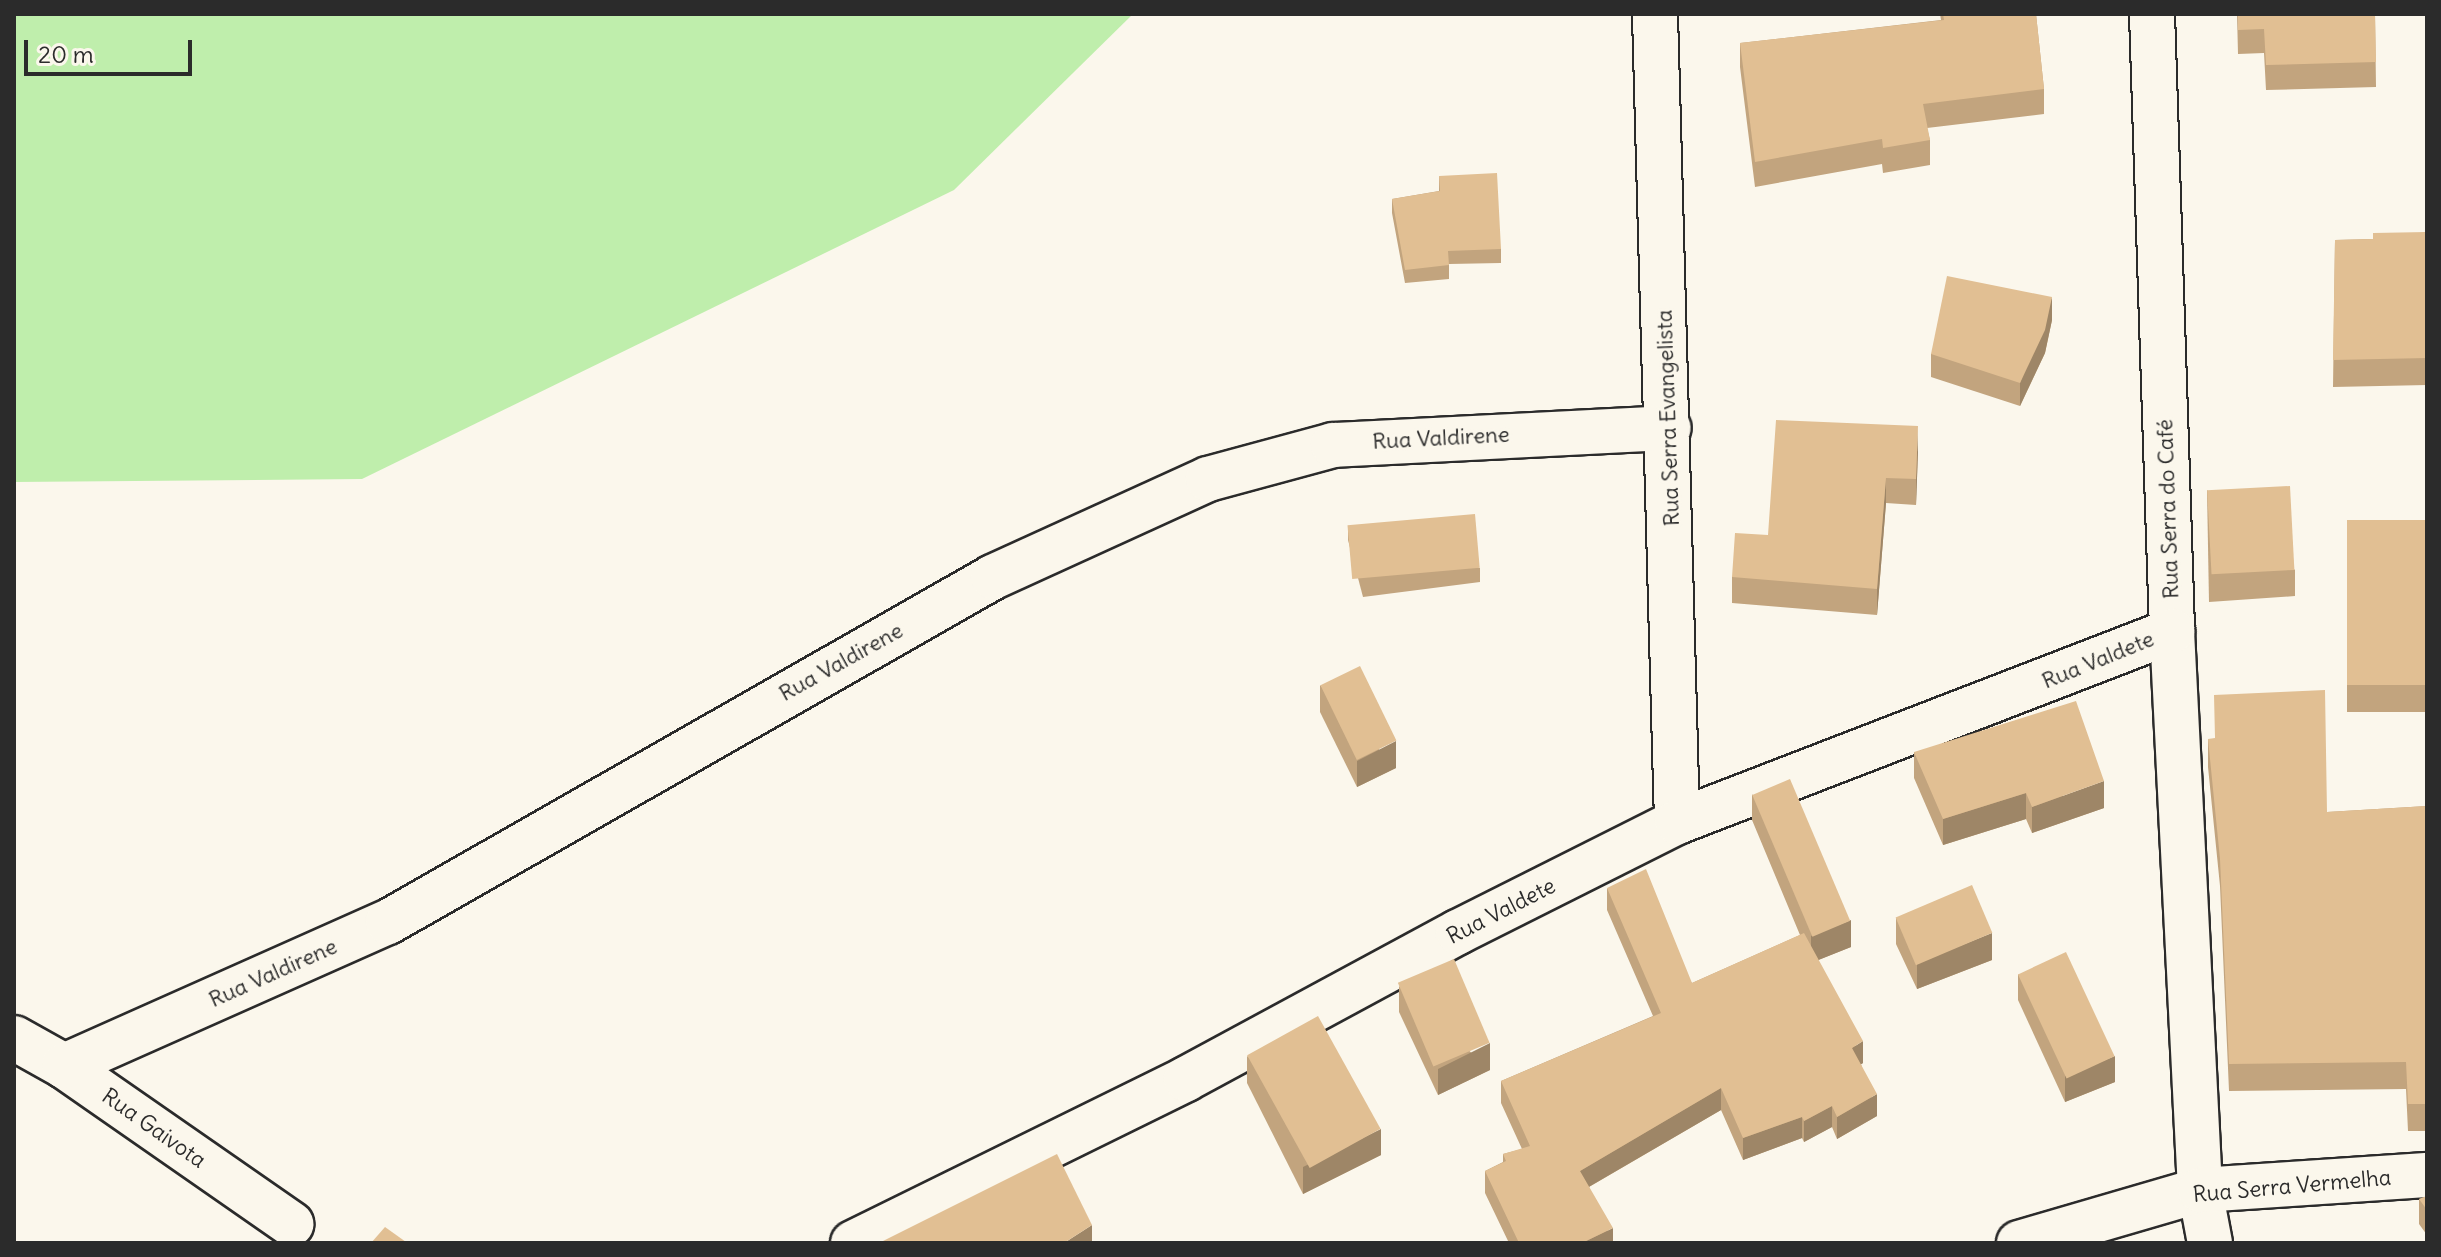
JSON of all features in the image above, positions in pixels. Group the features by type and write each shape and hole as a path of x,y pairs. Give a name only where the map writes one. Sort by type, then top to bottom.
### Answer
{"street":[{"name":"Rua Serra Evangelista","path":"1655,14 1669,428 1677,822"},
{"name":"Rua Serra do Café","path":"2152,14 2172,631 2200,1190 2210,1243"},
{"name":"Rua Valdirene","path":"64,1066 388,922 993,577 1208,479 1333,445 1669,428"},
{"name":"Rua Valdete","path":"853,1243 1186,1079 1458,932 1677,822 2172,631"},
{"name":"Rua Gaivota","path":"14,1038 64,1066 291,1224"},
{"name":"Rua Serra Vermelha","path":"2019,1243 2200,1190 2427,1175"}],"green space":[{"path":"14,14 1133,14 954,190 362,479 14,482"}],"building":[{"path":"1943,14 2036,14 2044,89 1923,104 1930,140 1883,148 1882,139 1755,162 1740,43 1944,20"},
{"path":"2238,14 2375,14 2376,62 2266,65 2264,29 2238,30"},
{"path":"1497,173 1501,249 1448,251 1449,265 1405,270 1392,199 1440,191 1439,176"},
{"path":"2427,232 2427,358 2333,360 2335,240 2373,239 2373,233"},
{"path":"1947,276 2052,297 2045,330 2020,383 1931,354"},
{"path":"1776,420 1918,426 1916,479 1886,478 1877,589 1732,577 1735,533 1768,535"},
{"path":"2290,486 2294,570 2212,574 2207,490"},
{"path":"1475,514 1480,568 1352,579 1347,525"},
{"path":"2347,520 2427,520 2427,685 2347,685"},
{"path":"1360,666 1396,741 1357,760 1320,685"},
{"path":"2325,690 2327,812 2427,806 2427,1104 2408,1104 2406,1062 2229,1064 2220,859 2208,739 2215,738 2214,695"},
{"path":"2076,701 2104,781 2032,807 2026,793 1943,819 1914,752"},
{"path":"1790,779 1850,921 1812,937 1752,795"},
{"path":"1646,869 1692,983 1804,933 1863,1041 1852,1048 1877,1094 1837,1117 1832,1106 1804,1121 1802,1117 1743,1138 1721,1088 1580,1171 1613,1228 1582,1243 1519,1243 1485,1171 1506,1161 1503,1154 1530,1146 1501,1081 1661,1013 1607,888"},
{"path":"1972,885 1992,933 1916,965 1896,917"},
{"path":"2066,952 2115,1056 2067,1079 2018,974"},
{"path":"1454,959 1490,1043 1433,1067 1398,983"},
{"path":"1318,1016 1381,1129 1310,1168 1247,1055"},
{"path":"1057,1154 1092,1225 1064,1243 879,1243"},
{"path":"2427,1196 2427,1210 2419,1199"},
{"path":"385,1227 406,1242 371,1243"}]}
